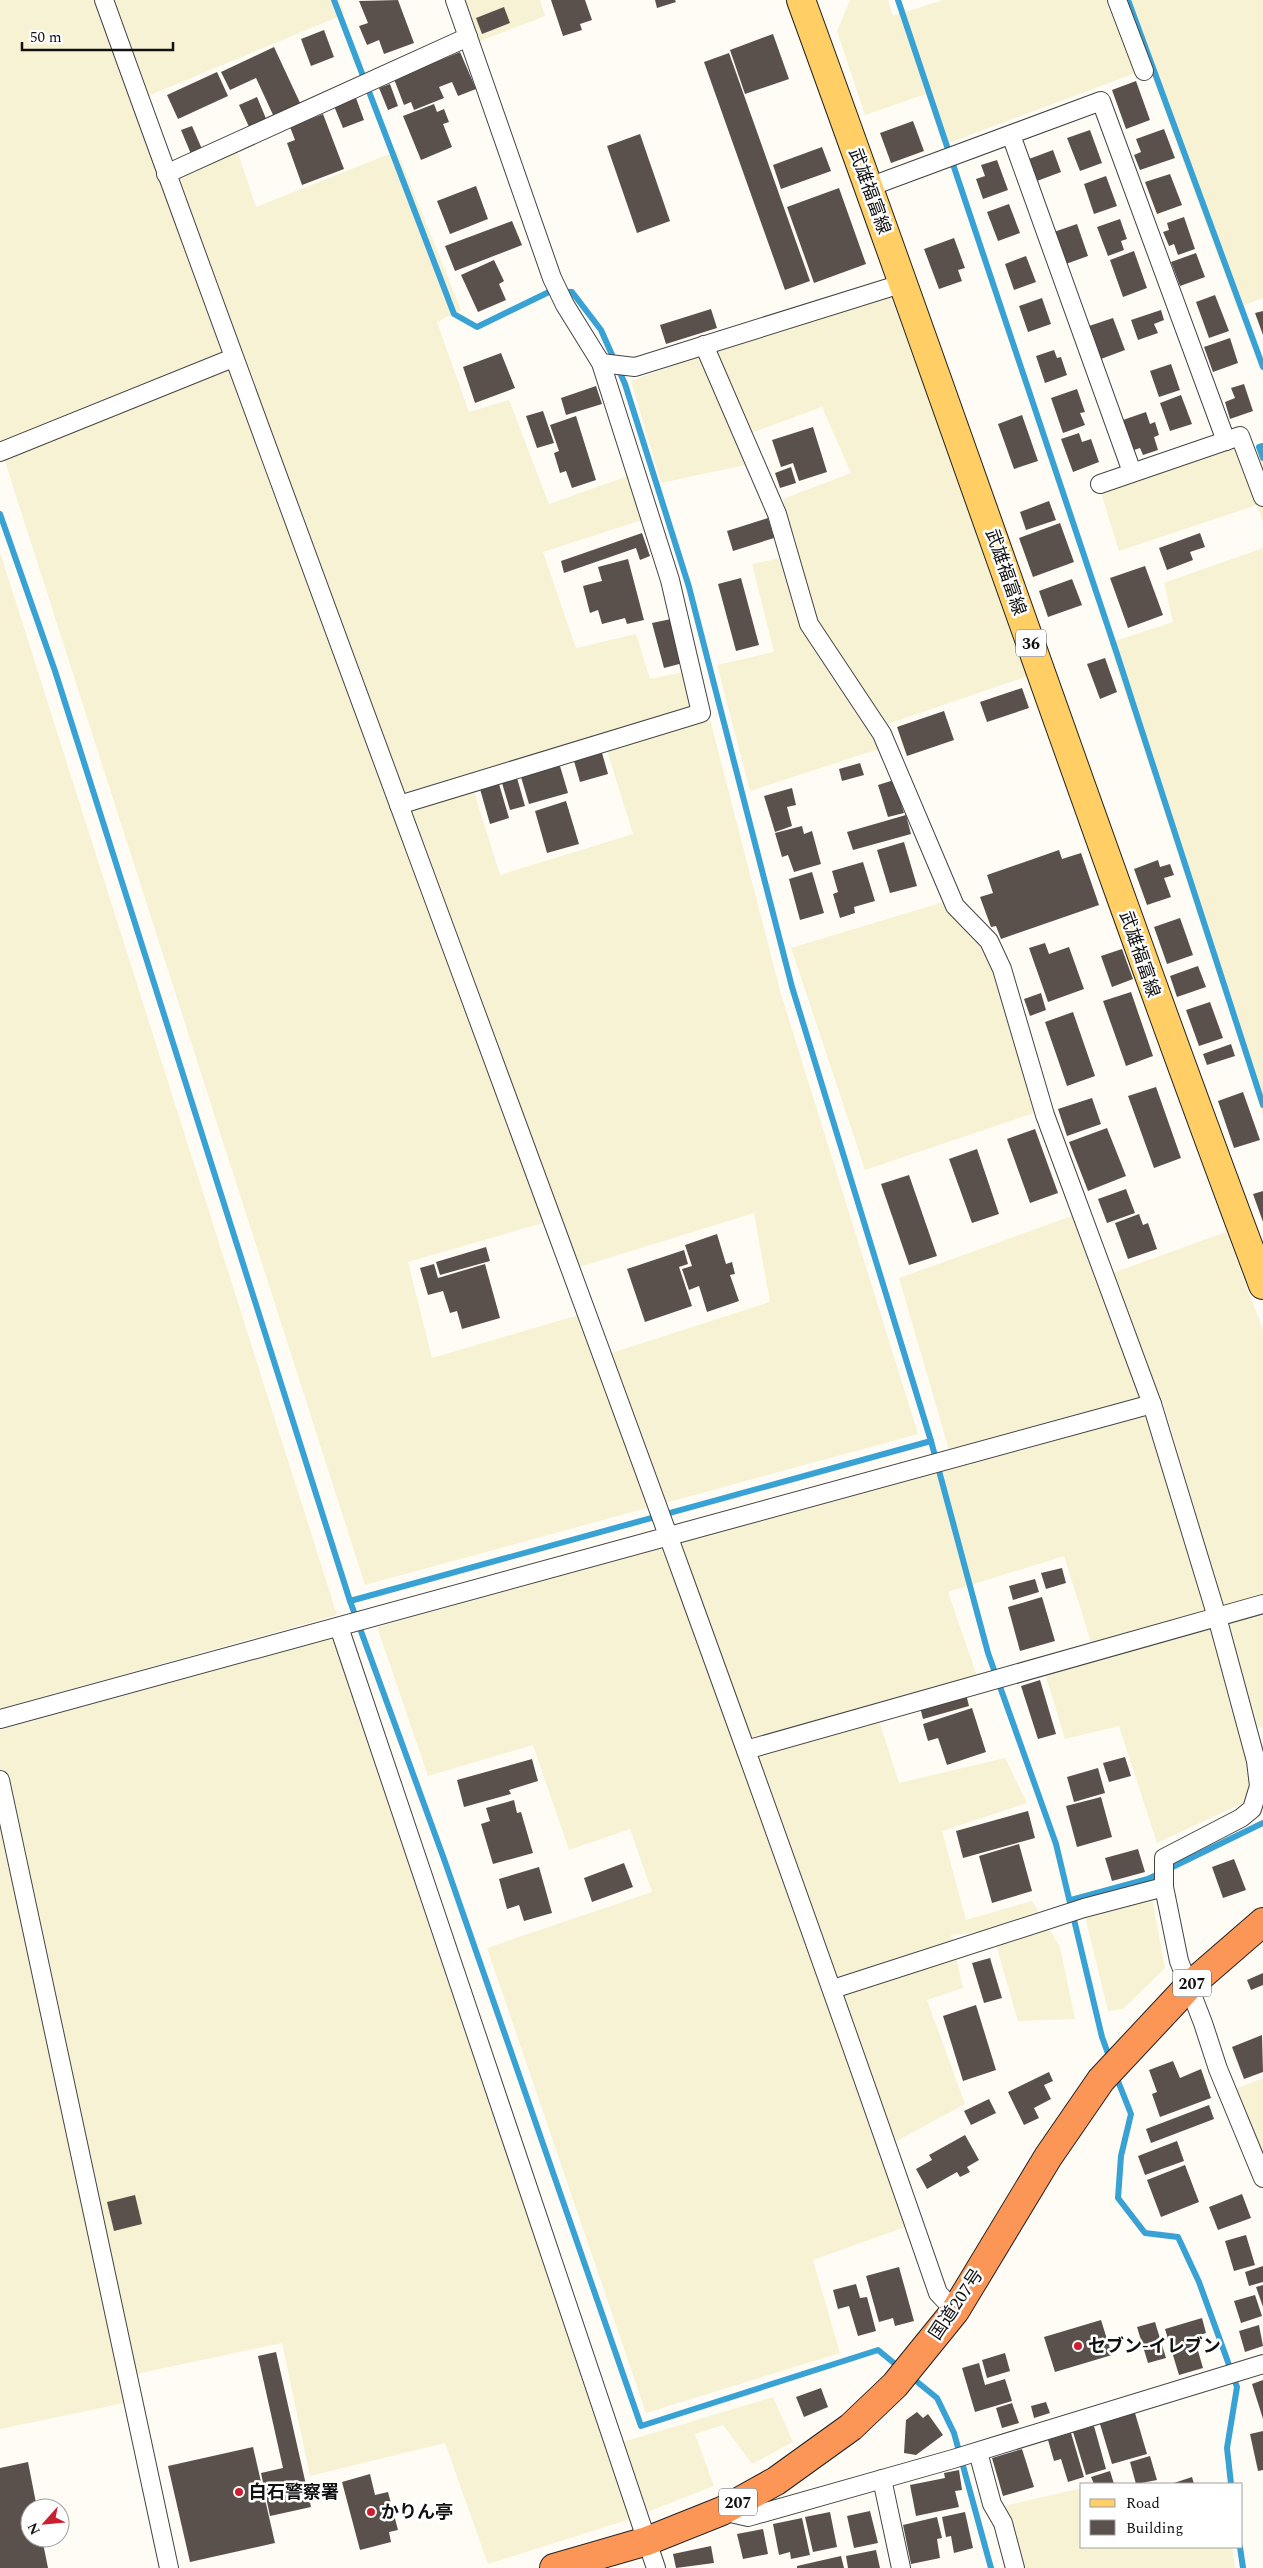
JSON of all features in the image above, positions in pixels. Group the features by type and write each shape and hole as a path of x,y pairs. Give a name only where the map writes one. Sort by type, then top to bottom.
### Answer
{"highway":[{"name":"国道207号","path":"554,2568 647,2541 722,2511 776,2481 851,2427 916,2362 955,2312 1048,2157 1101,2080 1127,2050 1188,1987 1263,1922"}],"main road":[{"name":"武雄福富線","path":"801,0 904,283 1158,1003 1263,1285"}],"street":[{"path":"104,0 233,358 664,1522 833,1989 938,2292 955,2312"},
{"path":"399,806 701,714 670,580 601,363 565,305 552,278 455,0"},
{"path":"1117,0 1144,71"},
{"path":"166,174 468,37"},
{"path":"869,187 1101,101 1226,441"},
{"path":"1011,135 1132,472"},
{"path":"601,363 635,366 904,283"},
{"path":"704,345 778,514 809,624 882,734 955,906 989,941 1002,969 1045,1116 1152,1404 1217,1617 1256,1761 1259,1786 1252,1809 1241,1818 1164,1858 1163,1876 1179,1961 1203,2023 1218,2069 1263,2178"},
{"path":"0,452 233,358"},
{"path":"1100,484 1240,436 1257,461 1263,497"},
{"path":"0,1719 353,1623 664,1522 921,1468 1152,1404"},
{"path":"746,1750 1263,1604"},
{"path":"353,1623 656,2568"},
{"path":"0,1780 169,2568"},
{"path":"833,1989 1084,1908 1163,1876"},
{"path":"722,2511 748,2517 967,2455 1263,2364"},
{"path":"967,2455 1003,2523 1015,2568"},
{"path":"882,2479 901,2568"}],"shaded area":[{"path":"0,0 339,0 345,14 143,98 172,177 237,150 256,207 397,151 461,310 437,322 469,412 509,400 549,504 628,476 645,519 543,552 576,648 636,634 650,679 697,669 781,994 918,1434 365,1585 0,446","holes":["603,738 633,834 500,875 470,779","754,1213 770,1302 596,1358 582,1314 432,1358 408,1262 553,1220 573,1269"]},
{"path":"460,0 540,0 545,16 475,43"},
{"path":"850,0 888,0 893,16 943,0 1263,0 1263,298 1237,308 1149,68 943,145 926,94 865,115 837,31"},
{"path":"891,297 1031,675 876,728 885,747 750,791 717,665 774,652 752,564 796,555 783,499 851,473 822,407 737,438 750,464 661,483 631,381 730,344"},
{"path":"1238,446 1243,461 1263,454 1263,522 1257,505 1119,551 1101,493"},
{"path":"1263,548 1263,1114 1109,643 1173,622 1164,583"},
{"path":"0,552 337,1615 0,1709"},
{"path":"947,901 990,960 1037,1112 865,1170 791,948"},
{"path":"1075,1215 1141,1399 949,1450 899,1278"},
{"path":"1226,1232 1263,1330 1263,1727 1258,1728 1165,1409 1113,1273"},
{"path":"1145,1413 1242,1732 1252,1784 1243,1803 1157,1843 1119,1726 1065,1739 1044,1670 1095,1655 1064,1556 948,1592 978,1679 876,1711 899,1783 1005,1758 1027,1803 942,1831 966,1920 1032,1901 1060,1947 1075,2019 1018,2021 992,1931 951,1935 963,1988 927,2000 965,2104 882,2149 908,2226 813,2260 840,2353 646,2413 487,1948 652,1892 630,1829 569,1850 533,1745 428,1776 377,1627"},
{"path":"348,1633 623,2442 773,2397 793,2442 752,2464 723,2425 695,2434 714,2486 624,2521 488,2564 445,2443 310,2476 282,2343 122,2377 125,2403 0,2429 0,1730"},
{"path":"1152,1898 1165,1968 1123,2009 1108,2011 1085,1916"},
{"path":"1263,2078 1263,2154 1235,2089"},
{"path":"1080,2488 1080,2548 1232,2548 1235,2568 1021,2568 1000,2507"}],"building":[{"path":"398,0 414,43 384,54 379,40 367,45 359,26 368,23 359,1"},
{"path":"551,0 585,0 592,20 580,24 582,30 563,36"},
{"path":"655,0 675,0 676,2 657,8"},
{"path":"504,7 510,23 482,34 476,18"},
{"path":"324,30 334,57 311,66 301,39"},
{"path":"773,34 789,79 745,94 730,50"},
{"path":"274,47 301,105 274,117 256,78 230,90 221,72"},
{"path":"460,52 476,89 458,96 452,82 439,87 444,98 414,110 411,102 404,105 394,79"},
{"path":"729,53 810,281 785,290 704,62"},
{"path":"217,72 228,96 178,119 167,95"},
{"path":"1136,81 1150,120 1126,129 1112,90"},
{"path":"390,84 398,106 388,110 379,88"},
{"path":"257,97 267,121 250,129 239,105"},
{"path":"356,98 364,120 343,128 334,106"},
{"path":"434,104 437,112 444,109 449,122 443,124 452,147 421,160 403,116"},
{"path":"323,114 344,169 302,185 287,143 295,140 290,127"},
{"path":"913,121 924,151 891,163 880,133"},
{"path":"192,126 202,149 191,154 181,130"},
{"path":"1164,129 1175,158 1140,170 1134,155 1141,152 1136,139"},
{"path":"1090,130 1102,163 1080,171 1067,138"},
{"path":"640,134 670,221 637,233 607,146"},
{"path":"822,147 831,171 781,189 773,165"},
{"path":"1053,150 1061,172 1037,181 1029,159"},
{"path":"997,160 1008,190 983,199 976,179 985,176 981,165"},
{"path":"1170,174 1182,205 1157,214 1145,182"},
{"path":"1106,176 1117,206 1094,214 1084,184"},
{"path":"476,186 488,219 450,234 437,201"},
{"path":"839,188 866,264 814,283 787,207"},
{"path":"1009,204 1020,233 998,241 987,212"},
{"path":"1184,217 1195,249 1178,255 1174,244 1169,246 1163,232 1169,230 1167,223"},
{"path":"1120,219 1127,239 1121,241 1124,250 1108,256 1097,227"},
{"path":"512,221 522,245 455,271 445,246"},
{"path":"1077,224 1088,256 1063,265 1051,233"},
{"path":"954,238 965,268 958,270 962,281 939,289 924,249"},
{"path":"1134,251 1147,288 1123,297 1110,260"},
{"path":"1196,253 1205,277 1180,286 1171,262"},
{"path":"1026,256 1036,282 1014,290 1005,264"},
{"path":"494,260 504,281 499,284 506,300 478,312 461,275"},
{"path":"1215,295 1229,331 1209,338 1196,302"},
{"path":"1042,298 1051,324 1028,332 1019,306"},
{"path":"711,309 717,328 666,344 660,325"},
{"path":"1161,310 1164,320 1154,324 1158,333 1138,340 1131,320"},
{"path":"1263,311 1263,335 1255,313"},
{"path":"1113,318 1125,350 1101,359 1089,326"},
{"path":"1230,338 1238,363 1213,372 1204,347"},
{"path":"1054,350 1057,358 1061,357 1067,375 1045,383 1036,356"},
{"path":"501,353 515,388 475,403 463,367"},
{"path":"1171,364 1180,390 1159,397 1150,371"},
{"path":"1244,384 1253,411 1230,419 1225,402 1235,398 1231,388"},
{"path":"596,386 602,404 566,415 561,398"},
{"path":"1077,389 1085,412 1080,413 1085,425 1063,433 1051,398"},
{"path":"1181,395 1192,424 1170,431 1160,403"},
{"path":"543,411 554,443 537,448 526,416"},
{"path":"1146,412 1150,424 1155,422 1159,435 1154,437 1158,450 1143,455 1140,448 1134,450 1123,420"},
{"path":"1022,415 1038,461 1014,469 998,424"},
{"path":"576,416 596,480 572,488 566,471 560,473 554,453 559,451 550,425"},
{"path":"813,427 827,472 799,481 793,463 781,467 772,440"},
{"path":"1079,433 1082,442 1091,439 1099,462 1073,472 1061,439"},
{"path":"791,467 796,483 780,488 775,473"},
{"path":"1049,501 1056,520 1026,530 1020,512"},
{"path":"768,518 774,538 733,551 727,531"},
{"path":"1060,523 1074,562 1033,577 1019,538"},
{"path":"642,533 650,556 640,560 636,548 564,573 561,561"},
{"path":"1200,533 1205,547 1190,552 1193,560 1167,570 1159,548"},
{"path":"628,559 644,620 627,624 625,618 602,624 598,610 590,613 583,586 602,581 598,567"},
{"path":"1145,566 1163,615 1128,628 1110,578"},
{"path":"741,578 759,645 736,651 718,584"},
{"path":"1072,579 1082,605 1048,617 1039,591"},
{"path":"671,619 683,663 664,668 652,623"},
{"path":"1105,658 1117,692 1100,699 1087,664"},
{"path":"1022,688 1029,708 987,722 980,702"},
{"path":"944,711 954,740 907,756 897,727"},
{"path":"602,753 608,774 580,782 574,761"},
{"path":"860,763 864,775 842,781 839,769"},
{"path":"560,766 568,793 529,804 521,777"},
{"path":"517,778 525,806 510,810 502,783"},
{"path":"894,780 904,813 888,817 878,785"},
{"path":"499,784 509,818 490,824 480,789"},
{"path":"792,788 796,805 787,807 792,826 775,832 764,796"},
{"path":"566,801 579,844 547,853 535,811"},
{"path":"906,815 911,834 853,850 847,832"},
{"path":"802,826 804,834 812,831 821,864 794,872 788,855 782,857 775,833"},
{"path":"904,842 917,886 890,893 877,850"},
{"path":"1059,850 1062,859 1081,853 1099,905 1001,939 996,926 991,927 980,897 993,893 987,875"},
{"path":"1158,860 1160,867 1170,864 1174,875 1164,878 1171,897 1147,905 1134,869"},
{"path":"863,862 875,901 854,907 855,913 840,918 833,894 838,892 832,871"},
{"path":"812,872 824,913 800,920 789,879"},
{"path":"1180,918 1193,955 1167,964 1154,927"},
{"path":"1045,943 1049,954 1069,947 1084,989 1048,1002 1029,948"},
{"path":"1122,949 1133,979 1112,987 1101,956"},
{"path":"1198,966 1206,987 1177,997 1170,976"},
{"path":"1131,992 1153,1056 1126,1066 1103,1001"},
{"path":"1041,993 1046,1010 1030,1016 1024,999"},
{"path":"1210,1002 1223,1038 1199,1046 1186,1010"},
{"path":"1073,1012 1095,1076 1067,1086 1045,1022"},
{"path":"1231,1044 1235,1056 1207,1065 1203,1054"},
{"path":"1156,1087 1181,1158 1154,1168 1128,1096"},
{"path":"1243,1092 1260,1140 1234,1148 1218,1101"},
{"path":"1092,1098 1101,1124 1067,1136 1058,1109"},
{"path":"1107,1128 1126,1176 1088,1191 1069,1142"},
{"path":"1035,1129 1058,1193 1030,1203 1007,1139"},
{"path":"977,1149 999,1214 972,1223 949,1159"},
{"path":"909,1175 937,1256 909,1265 881,1184"},
{"path":"1126,1189 1135,1213 1107,1223 1098,1199"},
{"path":"1263,1191 1263,1222 1253,1194"},
{"path":"1139,1214 1143,1225 1148,1223 1157,1249 1128,1259 1115,1223"},
{"path":"717,1234 726,1264 732,1262 735,1274 730,1275 739,1301 707,1312 699,1286 689,1290 682,1269 692,1266 685,1245"},
{"path":"486,1247 490,1261 440,1275 436,1262"},
{"path":"684,1250 688,1264 679,1267 692,1306 645,1322 627,1269"},
{"path":"434,1264 438,1278 485,1264 500,1318 462,1329 457,1311 450,1313 443,1291 428,1295 420,1268"},
{"path":"1062,1568 1066,1583 1046,1589 1041,1573"},
{"path":"1035,1579 1039,1592 1013,1600 1009,1586"},
{"path":"1042,1597 1055,1641 1020,1651 1008,1607"},
{"path":"1040,1680 1056,1734 1038,1739 1021,1686"},
{"path":"966,1694 969,1706 923,1719 920,1707"},
{"path":"972,1708 986,1752 947,1765 938,1738 928,1741 923,1724"},
{"path":"1125,1757 1131,1776 1109,1782 1103,1763"},
{"path":"532,1759 538,1781 509,1790 511,1794 464,1807 457,1780"},
{"path":"1098,1768 1105,1793 1074,1802 1067,1777"},
{"path":"1101,1797 1112,1837 1077,1847 1066,1806"},
{"path":"514,1800 517,1813 521,1812 533,1853 493,1864 481,1824 490,1821 486,1808"},
{"path":"1028,1811 1035,1838 963,1858 956,1831"},
{"path":"1019,1844 1032,1891 992,1903 979,1856"},
{"path":"1138,1849 1145,1872 1112,1881 1105,1858"},
{"path":"1234,1859 1246,1890 1223,1898 1212,1867"},
{"path":"624,1863 633,1887 592,1902 584,1878"},
{"path":"539,1867 552,1913 524,1921 519,1905 507,1909 499,1879"},
{"path":"990,1958 1002,1998 984,2003 972,1963"},
{"path":"1263,1973 1263,1985 1251,1990 1247,1980"},
{"path":"976,2005 996,2070 963,2081 943,2016"},
{"path":"1262,2035 1263,2072 1244,2079 1232,2047"},
{"path":"1173,2061 1180,2078 1201,2069 1211,2098 1160,2117 1152,2094 1157,2092 1149,2070"},
{"path":"1049,2072 1053,2081 1044,2085 1051,2099 1034,2108 1039,2118 1024,2125 1008,2092"},
{"path":"989,2099 996,2113 971,2125 964,2111"},
{"path":"1209,2105 1214,2119 1151,2143 1146,2129"},
{"path":"965,2135 979,2160 967,2167 970,2172 960,2177 957,2172 927,2189 916,2169 932,2160 929,2155"},
{"path":"1177,2141 1184,2161 1145,2175 1138,2156"},
{"path":"1185,2165 1199,2202 1161,2217 1147,2180"},
{"path":"1242,2194 1251,2218 1218,2230 1209,2207"},
{"path":"135,2195 142,2224 114,2231 107,2202"},
{"path":"1246,2235 1255,2265 1234,2271 1225,2241"},
{"path":"1263,2266 1263,2282 1249,2286 1245,2272"},
{"path":"899,2267 914,2321 895,2326 893,2318 879,2322 866,2276"},
{"path":"856,2284 860,2298 867,2297 876,2331 858,2336 849,2306 838,2309 833,2290"},
{"path":"1263,2285 1263,2307 1256,2287"},
{"path":"1255,2295 1262,2316 1241,2323 1234,2301"},
{"path":"1202,2318 1206,2333 1194,2337 1203,2368 1179,2375 1165,2329"},
{"name":"セブン-イレブン","path":"1101,2320 1112,2355 1055,2372 1044,2337"},
{"path":"1155,2322 1166,2358 1148,2363 1137,2327"},
{"path":"1259,2325 1263,2346 1245,2352 1239,2331"},
{"path":"276,2352 311,2507 270,2516 261,2473 283,2468 258,2356"},
{"path":"1005,2353 1010,2371 987,2378 982,2360"},
{"path":"979,2363 985,2385 1005,2379 1012,2401 975,2412 962,2368"},
{"path":"1263,2380 1263,2419 1252,2384"},
{"path":"821,2388 828,2407 804,2417 796,2397"},
{"path":"1046,2402 1050,2413 1034,2418 1031,2406"},
{"path":"1012,2403 1019,2423 1002,2428 996,2408"},
{"path":"917,2412 923,2418 928,2414 943,2435 916,2455 904,2453 906,2420"},
{"path":"1135,2413 1147,2454 1112,2464 1100,2424"},
{"path":"1094,2426 1106,2469 1086,2475 1073,2432"},
{"path":"1263,2431 1263,2470 1258,2471 1250,2434"},
{"path":"1071,2433 1084,2477 1068,2482 1061,2459 1054,2461 1048,2440"},
{"path":"253,2447 275,2543 190,2562 168,2466"},
{"path":"1022,2449 1034,2487 1003,2496 992,2458"},
{"path":"1150,2456 1157,2480 1136,2483 1130,2462"},
{"path":"28,2462 35,2498 20,2498 20,2548 44,2548 48,2568 0,2568 0,2468"},
{"path":"959,2470 962,2490 955,2491 959,2507 916,2516 910,2485 945,2478 944,2473"},
{"path":"1110,2471 1114,2483 1094,2483 1091,2477"},
{"name":"かりん亭","path":"370,2474 375,2495 388,2492 398,2530 389,2532 391,2542 360,2550 342,2482"},
{"path":"1192,2477 1194,2483 1174,2483"},
{"path":"870,2511 878,2543 854,2548 847,2516"},
{"path":"830,2512 837,2547 813,2552 805,2517"},
{"path":"965,2512 973,2548 954,2553 951,2536 946,2537 942,2517"},
{"path":"937,2517 942,2538 937,2539 940,2558 911,2564 903,2525"},
{"path":"802,2518 810,2555 791,2559 790,2552 779,2555 773,2524"},
{"path":"763,2529 768,2554 743,2559 737,2534"},
{"path":"711,2546 714,2563 676,2568 673,2554"},
{"path":"876,2550 880,2568 848,2568 846,2556"},
{"path":"841,2556 844,2568 797,2568 797,2566"}],"waterway":[{"path":"334,0 454,314 477,327 551,291 572,292 601,330 625,384 689,587 792,987 931,1441 988,1653 1056,1844 1102,2037 1110,2059"},
{"path":"898,0 1116,651 1263,1105"},
{"path":"1128,0 1263,367"},
{"path":"1263,446 1259,447 1263,458"},
{"path":"0,514 55,671 350,1601 444,1859 641,2426 878,2350 900,2368"},
{"path":"350,1601 931,1441"},
{"path":"1071,1900 1148,1879 1263,1823"},
{"path":"1116,2076 1131,2114 1121,2156 1118,2198 1145,2233 1178,2237 1199,2282 1237,2387 1227,2448 1231,2483"},
{"path":"910,2376 937,2398 954,2433 991,2568"},
{"path":"1240,2548 1243,2568"}],"place":[{"name":"セブン-イレブン","path":"1078,2346"},
{"name":"白石警察署","path":"239,2492"},
{"name":"かりん亭","path":"371,2512"}]}
